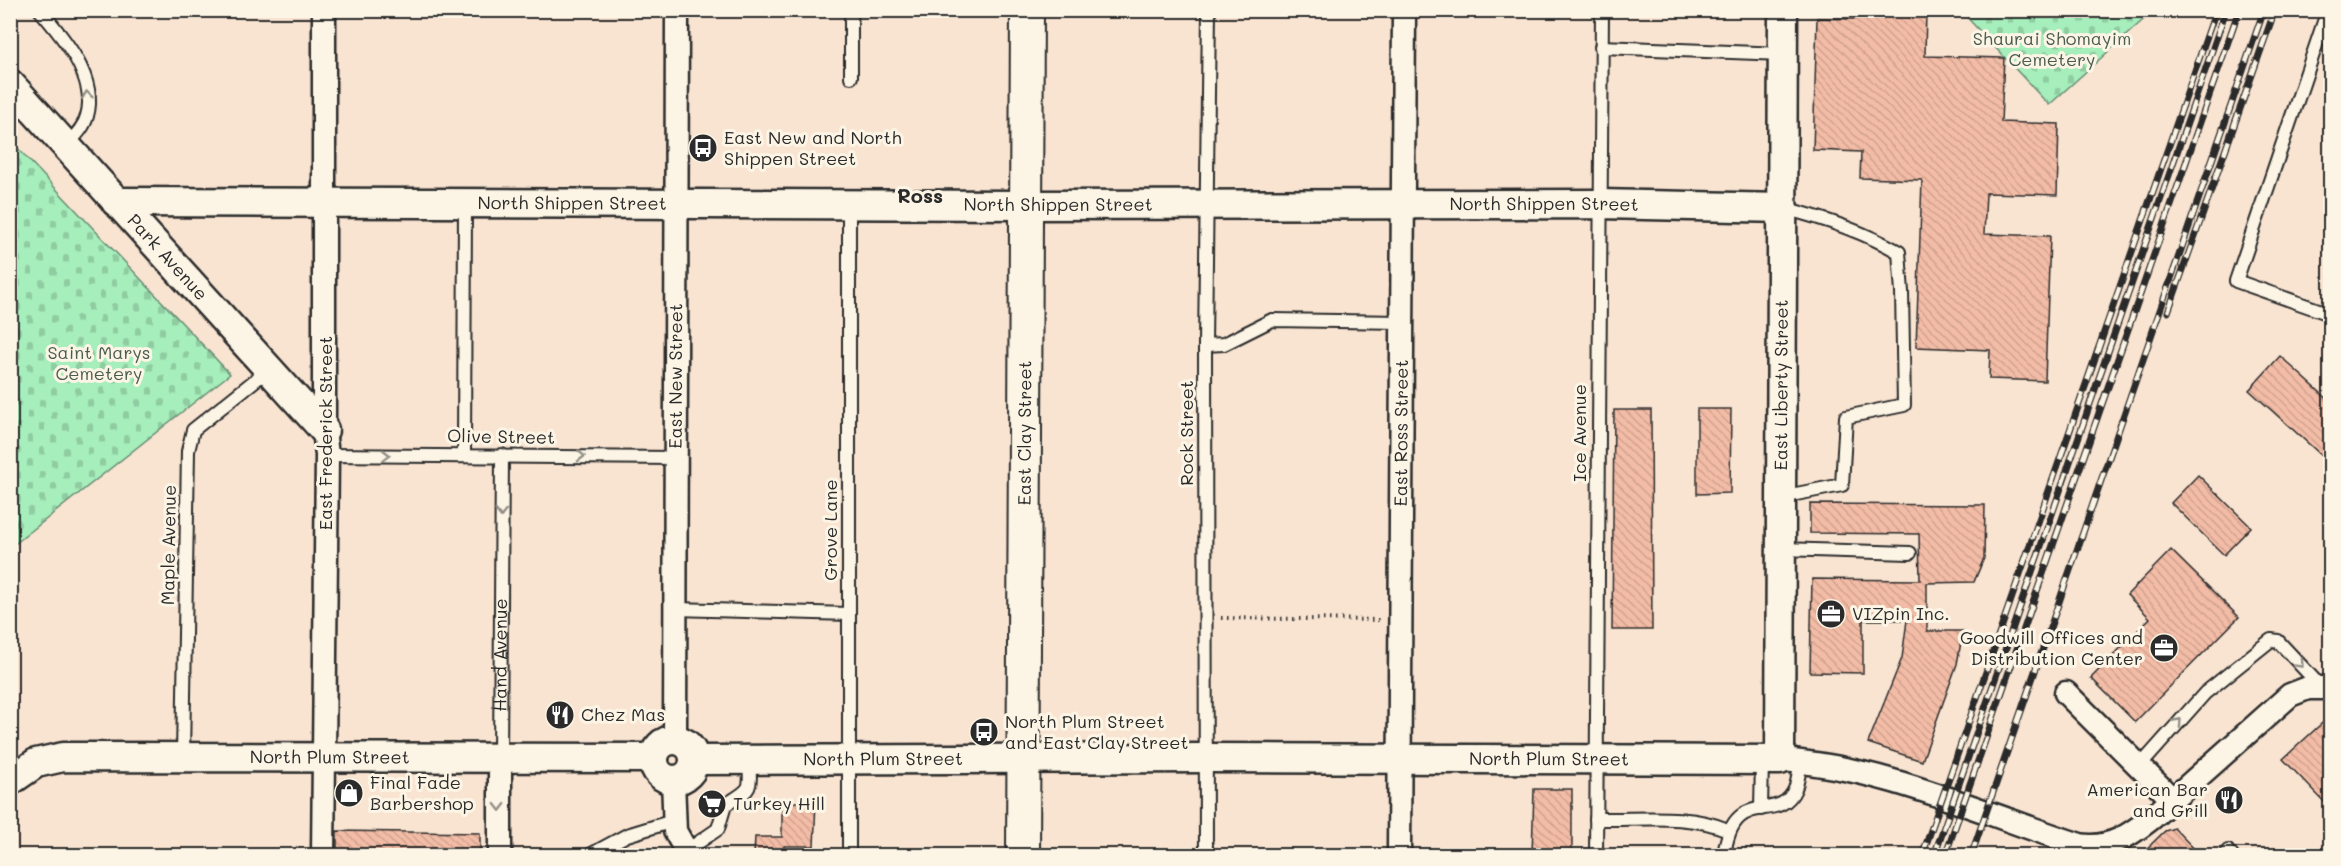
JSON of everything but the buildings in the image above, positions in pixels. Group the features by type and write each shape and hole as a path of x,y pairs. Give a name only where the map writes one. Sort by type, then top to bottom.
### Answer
{"main road":[{"name":"East Clay Street","path":"1023,855 1027,10"}],"street":[{"name":"East Frederick Street","path":"323,855 326,442 324,10"},
{"name":"East New Street","path":"677,10 676,609 685,750"},
{"name":"East Ross Street","path":"1399,855 1404,10"},
{"name":"East Liberty Street","path":"1781,761 1783,10"},
{"name":"Park Avenue","path":"10,84 268,370 326,442"},
{"name":"North Shippen Street","path":"116,202 849,205 1403,203 1783,208"},
{"name":"North Plum Street","path":"685,750 749,760 1206,758 1781,761 1854,770 1899,782 2022,826 2091,846 2112,843 2129,836 2173,800 2290,695 2328,684"},
{"path":"2066,693 2173,800"},
{"path":"659,747 685,750 690,772 680,780 661,776 654,758 659,747"},
{"name":"North Plum Street","path":"10,781 36,763 54,757 654,758"},
{"name":"Hand Avenue","path":"500,759 500,855"},
{"path":"673,780 673,820 679,841 687,853"}],"lane":[{"path":"40,10 83,69 88,115 83,127 66,146"},
{"path":"851,10 851,77"},
{"name":"Rock Street","path":"1206,855 1204,345 1209,10"},
{"name":"Ice Avenue","path":"1596,855 1602,10"},
{"path":"2328,10 2236,281 2331,314"},
{"path":"1601,47 1783,54"},
{"path":"464,455 465,203"},
{"name":"Grove Lane","path":"849,205 849,855"},
{"path":"1780,497 1842,484 1846,417 1904,405 1899,252 1863,233 1814,215 1783,208"},
{"path":"1204,345 1224,344 1272,320 1403,322"},
{"name":"Maple Avenue","path":"183,757 188,451 193,430 268,370"},
{"name":"Olive Street","path":"326,442 464,455 675,458"},
{"name":"Hand Avenue","path":"500,759 502,455"},
{"path":"1780,549 1910,553"},
{"path":"676,609 849,614"},
{"path":"2140,766 2205,693 2271,640 2278,641 2328,684"},
{"path":"687,853 718,829 725,805 748,791 750,785 749,760"},
{"path":"1761,809 1781,761"},
{"path":"1724,855 1728,830 1738,817 1778,805 1795,789 1781,761"},
{"path":"1596,819 1689,820 1711,823 1728,830"},
{"path":"588,855 627,835 673,820"}],"path":[{"path":"1206,618 1400,621"}],"green space":[{"name":"Shaurai Shomayim Cemetery","path":"1961,11 2153,11 2049,105"},
{"name":"Saint Marys Cemetery","path":"11,141 230,374 11,547"}],"railway":[{"path":"1922,856 2216,10"},
{"path":"1934,856 2226,10"},
{"path":"1945,856 2239,10"},
{"path":"1971,856 2264,10"},
{"path":"2168,312 2275,10"}],"place":[{"name":"East New and North Shippen Street","path":"703,148"},
{"name":"VIZpin Inc.","path":"1831,614"},
{"name":"Goodwill Offices and Distribution Center","path":"2164,648"},
{"name":"Chez Mas","path":"560,715"},
{"name":"North Plum Street and East Clay Street","path":"984,732"},
{"name":"Final Fade Barbershop","path":"349,793"},
{"name":"American Bar and Grill","path":"2229,800"},
{"name":"Turkey Hill","path":"712,804"}],"district":[{"name":"Ross","path":"920,196"}]}
